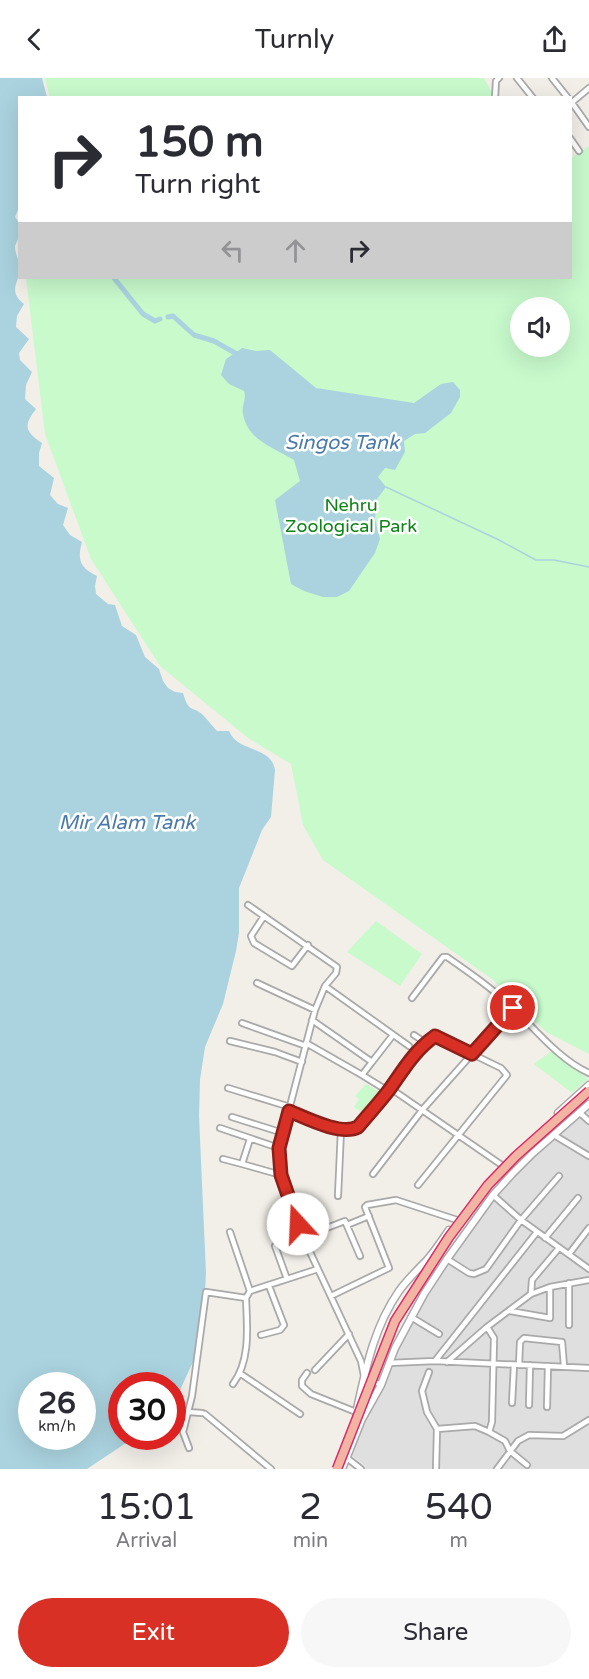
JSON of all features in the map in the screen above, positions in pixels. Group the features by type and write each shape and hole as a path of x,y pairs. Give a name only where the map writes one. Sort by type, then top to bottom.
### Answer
{"highway":[{"path":"338,1469 395,1321 449,1237 488,1185 516,1156 589,1091"},
{"path":"338,1469 398,1328 431,1272 500,1178 589,1096"}],"street":[{"path":"517,78 531,96"},
{"path":"552,78 566,96"},
{"path":"495,96 497,79"},
{"path":"572,100 589,88"},
{"path":"572,104 589,127"},
{"path":"572,141 579,151"},
{"path":"248,905 337,967 336,973 325,986 315,1010 279,1148 281,1175 303,1237 361,1361 364,1376"},
{"path":"264,916 251,936 254,943 292,966 308,945"},
{"path":"412,998 445,956 491,988 552,1046 576,1066 589,1073"},
{"path":"257,983 315,1010"},
{"path":"325,986 409,1046"},
{"path":"374,1174 423,1109 513,1008"},
{"path":"312,1020 372,1062"},
{"path":"242,1023 306,1045 389,1089 460,1134 503,1164 512,1174"},
{"path":"362,1075 393,1035"},
{"path":"414,1035 426,1043"},
{"path":"228,1088 341,1130 352,1130 358,1127 418,1050 435,1036 501,1068 507,1075 418,1185"},
{"path":"230,1041 275,1052 302,1062"},
{"path":"338,1469 356,1412 372,1343 397,1293 503,1164 589,1085"},
{"path":"338,1469 347,1458 362,1419 381,1385 411,1317 447,1259 512,1174 589,1104"},
{"path":"580,1113 589,1121"},
{"path":"232,1117 283,1132"},
{"path":"220,1128 279,1148"},
{"path":"338,1196 341,1130"},
{"path":"554,1135 589,1156"},
{"path":"242,1164 250,1139"},
{"path":"223,1159 281,1175"},
{"path":"447,1259 469,1273 474,1274 486,1269 521,1220 559,1176"},
{"path":"493,1196 521,1220 589,1269"},
{"path":"546,1238 579,1198"},
{"path":"331,1296 389,1268 365,1207 367,1205 396,1200 457,1220"},
{"path":"347,1226 369,1216"},
{"path":"303,1237 343,1221 360,1256"},
{"path":"569,1254 589,1228"},
{"path":"230,1232 249,1291 246,1298 247,1345 241,1374 233,1384"},
{"path":"435,1361 537,1232"},
{"path":"275,1246 287,1279"},
{"path":"531,1294 532,1280 559,1248"},
{"path":"249,1291 318,1269"},
{"path":"447,1362 487,1327 531,1294 550,1287 589,1280"},
{"path":"569,1283 569,1325"},
{"path":"261,1335 280,1330 284,1325 269,1286"},
{"path":"510,1311 550,1318 550,1287"},
{"path":"189,1448 183,1432 206,1292 246,1298"},
{"path":"411,1317 439,1334"},
{"path":"487,1327 494,1338 492,1422 489,1432"},
{"path":"315,1370 349,1334"},
{"path":"512,1403 520,1342 524,1338 562,1342 564,1366"},
{"path":"389,1363 435,1361 589,1368"},
{"path":"529,1405 530,1365"},
{"path":"546,1407 548,1366"},
{"path":"429,1372 422,1390 427,1412 437,1429 436,1469"},
{"path":"307,1373 302,1380 302,1386 311,1394 356,1412"},
{"path":"241,1374 300,1414"},
{"path":"364,1376 381,1385"},
{"path":"188,1412 204,1413 271,1469"},
{"path":"501,1468 518,1441 529,1435 563,1436 589,1420"},
{"path":"437,1429 475,1426 505,1441 510,1451 527,1465"},
{"path":"347,1458 361,1469"}],"shaded area":[{"path":"589,1101 589,1469 366,1469 351,1455 380,1375 421,1299 510,1174"}],"green space":[{"path":"45,78 484,78 492,93 492,96 50,96"},
{"name":"Nehru Zoological Park","path":"589,146 589,1054 546,1032 492,979 323,860 303,825 291,764 248,738 160,666 91,559 45,434 26,279 572,279 572,158"},
{"path":"376,921 422,954 400,986 347,952"},
{"path":"553,1050 588,1079 572,1093 534,1064"},
{"path":"366,1084 380,1092 363,1113 354,1107 359,1099 355,1096"}],"water":[{"name":"Mir Alam Tank","path":"0,78 42,78 47,96 18,96 18,210 15,217 18,222 18,239 15,251 18,261 18,278 15,289 18,299 24,304 17,316 16,327 29,339 19,353 20,360 32,372 26,385 25,399 36,409 29,420 28,428 32,435 42,443 39,466 54,478 50,495 58,504 68,508 63,525 70,535 82,542 81,563 97,576 96,594 108,604 115,605 122,626 136,635 145,657 159,669 168,688 183,693 189,707 203,715 217,731 229,731 239,743 267,756 275,770 271,817 262,830 239,888 239,933 236,951 223,1004 205,1047 200,1080 199,1116 206,1273 204,1311 194,1360 186,1377 186,1372 108,1372 108,1450 116,1450 87,1469 0,1469"},
{"name":"Singos Tank","path":"242,348 256,351 270,350 316,388 414,403 441,384 453,382 460,390 460,397 451,413 425,433 415,434 404,441 405,452 395,470 385,468 378,477 386,487 377,499 375,519 380,539 375,553 349,591 337,597 323,597 291,584 275,500 300,481 294,460 262,442 250,431 243,414 244,391 229,384 221,375 226,359"}],"waterway":[{"path":"115,279 143,314 155,321 160,319"},
{"path":"168,317 173,316 194,335 214,341 235,353"},
{"path":"386,487 497,539 536,560 554,560 589,567"}],"route":[{"path":"298,1224 281,1175 279,1148 289,1111 341,1130 352,1130 358,1127 388,1091 418,1050 435,1036 472,1054 513,1008"}]}
